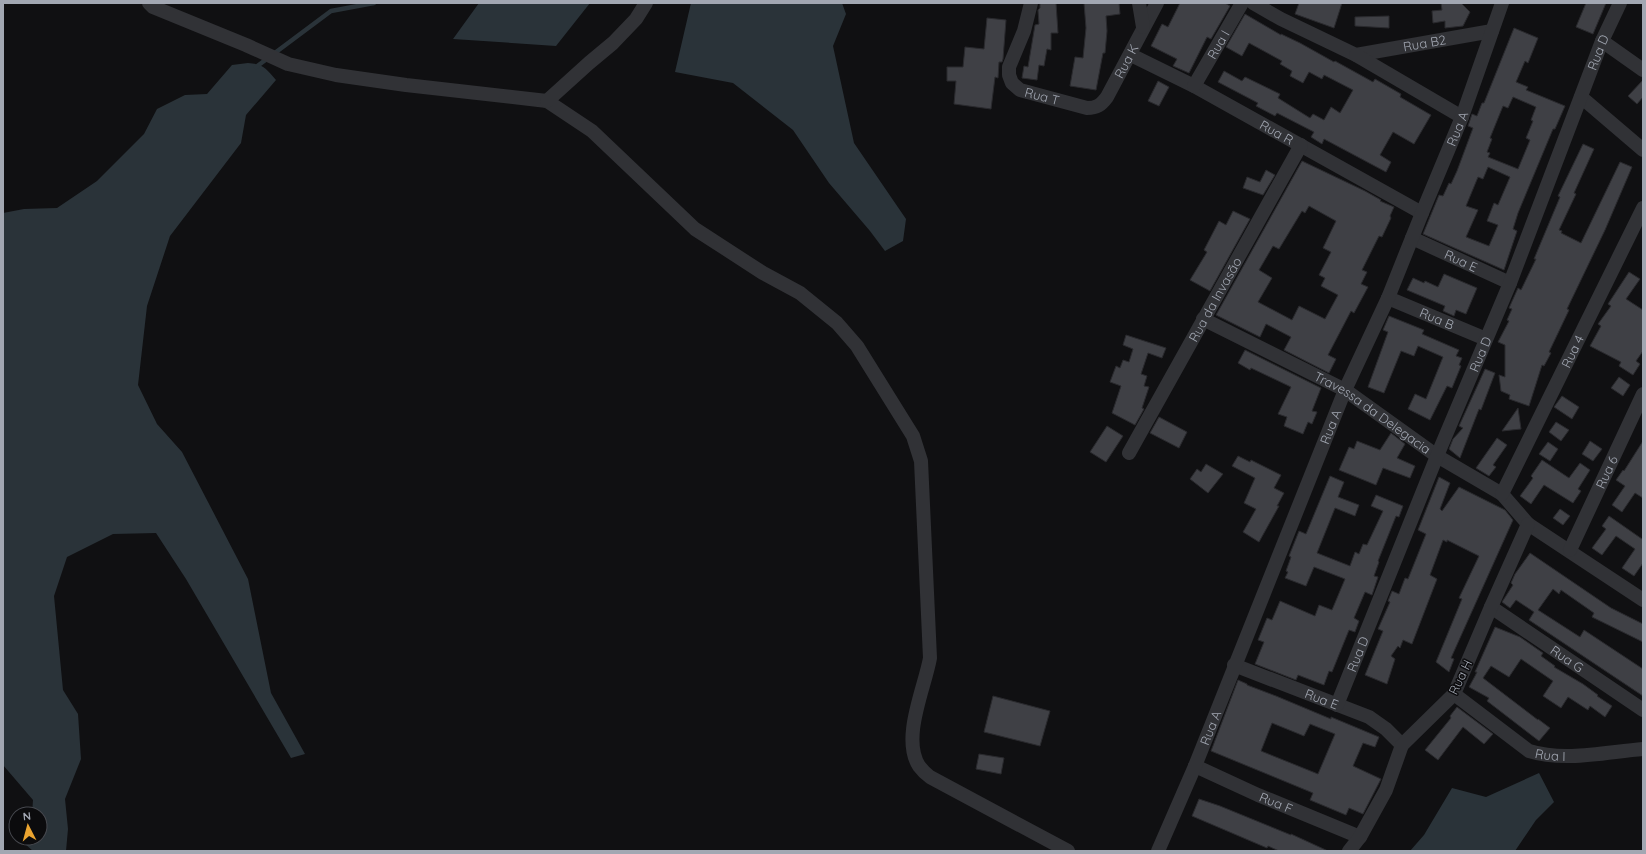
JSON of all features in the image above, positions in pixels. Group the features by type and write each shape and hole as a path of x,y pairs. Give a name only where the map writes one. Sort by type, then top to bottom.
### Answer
{"street":[{"path":"149,3 153,7 288,64 336,75 398,84 547,101 592,131 695,229 763,273 800,293 837,323 857,346 913,436 921,461 930,658 912,726 913,746 918,765 930,777 1068,851"},
{"path":"547,101 589,62 613,43 636,19 646,3"},
{"name":"Rua T","path":"1031,3 1024,31 1009,68 1009,75 1012,83 1020,90 1087,108"},
{"path":"1139,3 1144,27"},
{"name":"Rua K","path":"1087,108 1096,108 1102,104 1107,97 1131,55 1157,3"},
{"name":"Rua I","path":"1194,86 1242,3"},
{"path":"1253,3 1281,19 1356,55 1462,117"},
{"name":"Rua A","path":"1158,851 1195,766 1234,665 1345,390 1388,298 1462,117 1502,3"},
{"name":"Rua D","path":"1337,705 1437,456 1510,283 1602,41 1620,3"},
{"name":"Rua B2","path":"1356,55 1492,31"},
{"path":"1602,41 1643,70"},
{"name":"Rua R","path":"1131,55 1194,86 1422,213"},
{"path":"1581,97 1643,150"},
{"name":"Rua da Invasão","path":"1128,453 1301,145"},
{"name":"Rua 4","path":"1502,494 1643,208"},
{"name":"Rua E","path":"1412,238 1510,283"},
{"name":"Rua B","path":"1388,298 1486,339"},
{"name":"Travessa da Delegacia","path":"1203,320 1345,390 1437,456 1502,494 1528,524 1643,598"},
{"name":"Rua 6","path":"1570,550 1643,394"},
{"name":"Rua H","path":"1360,837 1386,790 1402,745 1454,694 1490,607 1528,524"},
{"name":"Rua G","path":"1490,607 1643,710"},
{"name":"Rua E","path":"1234,665 1369,717 1386,729 1402,745"},
{"name":"Rua I","path":"1454,694 1529,751 1544,756 1562,757 1643,749"},
{"name":"Rua F","path":"1195,766 1258,796 1360,837"},
{"path":"1349,851 1360,837"}],"shaded area":[{"path":"479,3 590,3 556,46 453,39"},
{"path":"691,3 842,3 846,14 833,46 854,143 906,219 903,241 885,251 829,183 793,130 733,83 675,72"},
{"path":"248,63 257,64 270,72 276,80 246,115 241,143 170,236 147,306 138,385 157,424 182,452 248,579 271,693 305,754 291,758 186,579 156,533 113,534 67,557 54,596 63,690 78,714 81,759 65,799 68,829 66,851 33,851 27,846 48,846 48,806 33,806 33,800 3,765 3,213 24,209 57,208 97,181 144,134 157,109 185,95 207,94 232,65"},
{"path":"1539,773 1554,802 1536,820 1515,851 1410,851 1424,835 1452,788 1486,797"}],"building":[{"path":"1040,3 1056,3 1058,33 1051,33 1051,50 1047,49 1044,66 1039,65 1037,80 1022,78 1024,66 1028,67 1035,25 1039,24 1038,10 1040,8"},
{"path":"1084,3 1119,3 1120,14 1106,16 1107,31 1105,53 1103,53 1096,90 1070,86 1075,57 1083,58 1086,28"},
{"path":"1180,3 1225,3 1230,6 1211,39 1207,37 1189,73 1173,66 1177,59 1151,46 1162,24 1168,27"},
{"path":"1299,3 1342,3 1334,28 1295,14"},
{"path":"1441,3 1461,3 1470,12 1463,26 1445,28 1445,21 1433,23 1432,11 1442,10"},
{"path":"1586,3 1606,3 1593,34 1576,27"},
{"path":"1245,14 1281,35 1300,43 1373,82 1375,79 1401,94 1400,97 1431,115 1414,144 1393,132 1380,155 1391,162 1386,172 1324,139 1322,144 1311,137 1314,132 1277,113 1275,116 1256,106 1258,103 1218,82 1224,71 1242,81 1245,77 1280,94 1278,98 1310,118 1313,114 1324,120 1331,107 1340,113 1353,90 1324,75 1322,79 1309,72 1303,83 1290,76 1292,71 1280,64 1282,61 1249,43 1242,56 1226,47"},
{"path":"1389,16 1389,28 1355,26 1355,17"},
{"path":"987,18 1006,20 1003,59 1002,62 999,62 998,78 995,77 991,109 954,104 956,81 947,81 947,67 963,67 965,47 984,49"},
{"path":"1514,28 1538,38 1528,63 1525,61 1516,82 1528,87 1526,90 1565,106 1555,129 1553,129 1518,213 1513,229 1517,231 1504,270 1423,234 1439,195 1443,196 1457,171 1473,128 1468,126 1472,114 1477,116 1482,103 1484,103","holes":["1513,97 1536,107 1531,120 1533,121 1526,138 1530,140 1518,169 1488,157 1490,153 1487,152 1492,139 1490,138 1503,106 1508,108","1488,167 1510,177 1498,205 1494,203 1487,221 1498,225 1489,246 1466,237 1478,210 1466,206 1478,177 1483,179"]},
{"path":"1643,80 1643,97 1637,104 1628,96"},
{"path":"1158,81 1169,87 1159,106 1148,101"},
{"path":"1583,144 1594,149 1574,193 1576,194 1559,230 1562,231 1561,233 1581,243 1620,162 1632,167 1605,230 1567,309 1569,310 1549,352 1551,353 1544,366 1542,365 1529,406 1509,399 1510,395 1501,391 1499,375 1505,377 1505,345 1498,342 1509,321 1507,320 1512,309 1509,308 1518,288 1521,290 1536,259 1534,259 1560,197 1558,196"},
{"path":"1302,161 1365,191 1381,200 1380,201 1394,207 1390,216 1391,218 1382,237 1379,236 1362,270 1367,272 1361,284 1368,287 1354,313 1351,311 1328,355 1336,359 1329,373 1284,350 1291,337 1266,324 1260,337 1216,315","holes":["1309,206 1336,221 1323,248 1331,252 1319,275 1325,278 1321,286 1338,295 1325,319 1299,306 1292,320 1258,302 1272,278 1259,270 1273,246 1279,249 1302,211 1305,213"]},
{"path":"1266,170 1275,175 1263,195 1243,188 1247,177 1260,182"},
{"path":"1233,211 1250,219 1210,291 1190,280 1207,252 1204,250 1219,221 1226,225"},
{"path":"1629,272 1640,279 1626,299 1643,310 1643,351 1636,361 1640,364 1633,375 1619,366 1621,362 1590,346 1601,326 1598,324 1611,306 1608,304"},
{"path":"1444,274 1477,288 1466,314 1456,310 1454,316 1443,311 1445,306 1407,290 1413,278 1424,283 1425,281 1438,287"},
{"path":"1389,316 1424,330 1422,334 1459,350 1456,356 1462,358 1459,365 1461,366 1452,388 1447,386 1430,420 1408,409 1415,394 1426,399 1443,357 1418,346 1414,356 1401,351 1384,393 1368,387 1388,332 1383,330"},
{"path":"1126,335 1166,348 1162,358 1148,353 1141,374 1147,376 1144,386 1149,387 1142,408 1144,409 1135,425 1112,413 1121,386 1110,382 1116,366 1120,368 1123,360 1129,362 1133,349 1123,345"},
{"path":"1245,350 1321,388 1312,411 1317,412 1312,424 1308,422 1303,434 1284,426 1287,417 1278,414 1291,387 1251,368 1250,370 1238,363"},
{"path":"1485,369 1495,373 1460,458 1449,449 1453,439 1463,428 1459,426"},
{"path":"1619,377 1630,385 1623,396 1611,388"},
{"path":"1562,396 1579,407 1572,419 1554,407"},
{"path":"1518,408 1521,429 1502,431"},
{"path":"1159,417 1187,432 1179,448 1150,433"},
{"path":"1556,422 1569,430 1561,441 1549,432"},
{"path":"1107,426 1123,436 1106,462 1090,452"},
{"path":"1391,433 1405,444 1397,458 1415,466 1410,478 1383,468 1376,485 1339,470 1349,447 1354,449 1357,441 1380,450"},
{"path":"1497,438 1507,445 1493,465 1496,467 1489,476 1476,468"},
{"path":"1590,441 1602,449 1593,461 1582,454"},
{"path":"1643,441 1643,498 1635,493 1622,512 1612,505 1625,486 1616,480 1623,470 1624,471"},
{"path":"1548,442 1558,449 1550,461 1539,454"},
{"path":"1238,456 1250,462 1251,460 1281,475 1274,488 1284,493 1277,506 1279,506 1259,542 1243,532 1256,509 1244,503 1255,478 1232,466"},
{"path":"1542,460 1569,478 1580,463 1590,470 1578,489 1581,491 1573,503 1544,485 1531,504 1520,496 1533,478 1531,476"},
{"path":"1206,464 1223,474 1208,493 1190,479 1197,469 1201,472"},
{"path":"1330,476 1344,482 1338,497 1359,505 1355,516 1335,508 1317,553 1350,566 1355,552 1359,554 1363,544 1367,545 1383,511 1371,506 1376,495 1403,506 1399,517 1396,516 1378,561 1379,562 1374,576 1378,577 1372,595 1365,592 1354,618 1359,621 1355,632 1349,630 1332,672 1329,671 1324,685 1298,675 1296,680 1255,664 1264,642 1258,640 1267,618 1272,620 1280,601 1315,616 1319,605 1332,610 1345,579 1314,567 1306,586 1285,578 1288,572 1286,571 1291,557 1289,556 1299,531 1306,534"},
{"path":"1439,477 1450,483 1440,509 1442,511 1459,487 1505,510 1513,520 1451,658 1454,659 1449,672 1436,662 1462,599 1459,598 1479,556 1447,540 1447,542 1443,540 1430,575 1437,579 1412,644 1403,640 1400,648 1398,646 1391,656 1395,659 1387,684 1365,675 1383,631 1378,629 1390,602 1388,601 1392,591 1399,594 1405,578 1408,579 1426,534 1418,530"},
{"path":"1560,509 1570,516 1563,525 1553,518"},
{"path":"1609,516 1642,539 1643,538 1643,563 1634,576 1622,568 1635,549 1616,536 1602,555 1592,548 1606,529 1602,526"},
{"path":"1530,553 1611,608 1643,624 1643,642 1592,617 1594,613 1561,590 1559,594 1553,589 1538,610 1580,637 1584,630 1643,669 1643,696 1529,620 1534,612 1516,600 1510,608 1502,602 1513,585 1511,583 1515,574"},
{"path":"1495,627 1520,637 1543,653 1541,656 1555,666 1554,667 1583,684 1612,706 1605,717 1590,706 1588,710 1568,697 1561,708 1543,696 1553,681 1521,659 1509,677 1491,666 1483,678 1550,728 1539,741 1487,701 1489,698 1469,687 1477,672 1475,672"},
{"path":"1238,680 1331,719 1331,717 1379,737 1375,747 1363,743 1353,766 1381,779 1363,814 1349,808 1346,815 1310,800 1313,793 1211,751","holes":["1272,723 1304,736 1310,724 1335,734 1318,774 1261,751"]},
{"path":"993,696 1050,711 1040,746 984,732"},
{"path":"1457,707 1493,734 1484,744 1463,727 1438,760 1425,750 1451,718 1450,716"},
{"path":"979,754 1004,758 1001,774 976,769"},
{"path":"1199,799 1291,834 1328,851 1279,851 1268,846 1267,848 1192,816"}],"waterway":[{"path":"256,67 331,11 374,3"}]}
